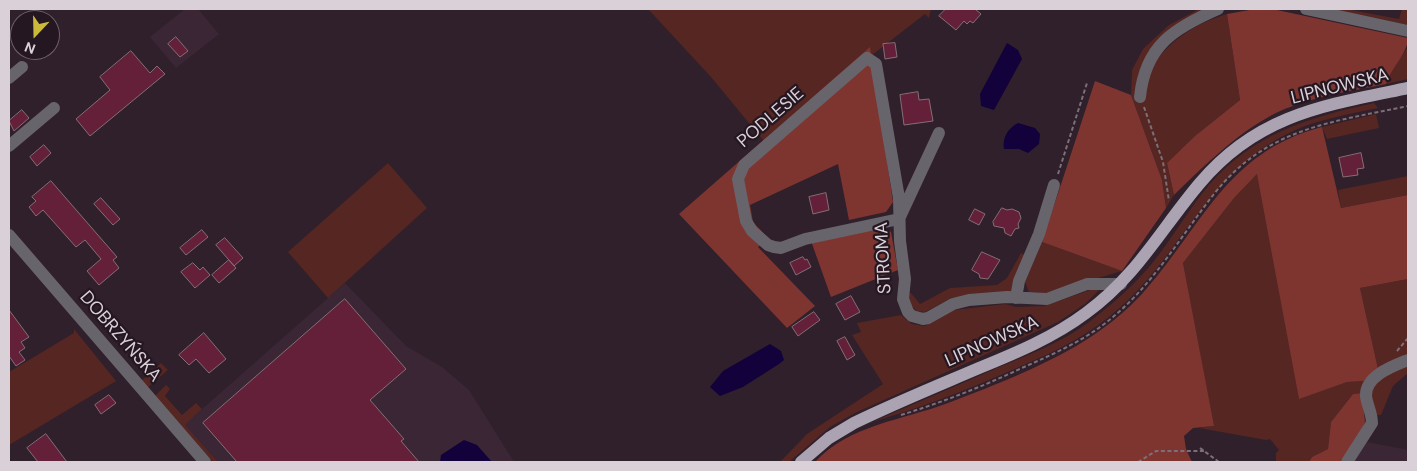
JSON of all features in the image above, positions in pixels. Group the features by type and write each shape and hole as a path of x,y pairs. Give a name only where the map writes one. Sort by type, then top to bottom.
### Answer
{"main road":[{"name":"LIPNOWSKA","path":"801,462 829,438 854,423 1010,355 1061,330 1087,313 1121,284 1144,258 1200,183 1221,160 1273,125 1318,107 1408,88"}],"street":[{"path":"1140,97 1142,76 1148,61 1160,46 1182,27 1218,9"},
{"path":"1306,9 1408,31"},
{"name":"PODLESIE","path":"877,70 872,60 863,60 744,165 740,172 738,186 748,226 768,245 774,247 788,246 820,235 899,218"},
{"path":"9,78 22,67"},
{"name":"STROMA","path":"877,70 895,169 905,278 903,299 908,312 912,316 928,318 953,304 969,300 1047,299 1087,284 1121,284"},
{"path":"9,146 54,108"},
{"path":"899,218 939,133"},
{"path":"1016,298 1019,281 1039,234 1054,185"},
{"name":"DOBRZYŃSKA","path":"9,236 205,462"},
{"path":"1347,462 1372,422 1366,397 1369,384 1374,378 1408,360"}],"path":[{"path":"1054,185 1087,83"},
{"path":"1140,97 1163,162 1171,221"},
{"path":"1200,448 1219,462"},
{"path":"1138,462 1156,451 1204,451"}],"shaded area":[{"path":"185,9 198,9 219,34 176,68 150,37"},
{"path":"648,9 931,9 929,18 925,14 872,55 772,151 711,77"},
{"path":"1199,9 1206,9 1167,34 1148,71 1164,51 1182,35 1203,23 1227,14 1240,100 1195,136 1167,163 1174,195 1166,208 1162,180 1131,95 1132,70 1143,49 1169,25"},
{"path":"1255,9 1277,10 1408,38 1407,44 1386,84 1313,99 1272,115 1233,141 1174,195 1167,163 1195,136 1240,100 1227,14"},
{"path":"1331,9 1346,9 1399,19 1402,9 1408,10 1408,25"},
{"path":"1007,43 1018,50 1022,59 994,110 981,106 980,94"},
{"path":"870,47 893,202 886,212 849,220 838,164 750,205 753,222 768,238 758,247 815,306 787,328 679,214"},
{"path":"1408,47 1408,79 1386,84 1391,70"},
{"path":"1095,81 1131,95 1162,180 1166,208 1122,271 1042,242"},
{"path":"1374,103 1378,108 1329,119 1294,130 1255,154 1231,175 1211,198 1154,272 1133,295 1098,326 1049,354 925,405 872,422 1044,348 1067,336 1098,315 1134,284 1165,247 1209,185 1235,160 1253,147 1291,127 1331,113"},
{"path":"1376,114 1379,128 1327,139 1322,127"},
{"path":"1018,123 1035,128 1040,134 1039,144 1028,153 1019,149 1004,149 1006,134"},
{"path":"1322,127 1341,208 1408,195 1408,279 1360,288 1378,369 1364,381 1347,382 1299,399 1257,174 1234,198 1183,263 1214,426 1193,428 1184,436 1186,449 1192,462 815,462 844,440 860,432 948,403 1003,381 1041,365 1092,336 1118,317 1141,295 1218,195 1238,173 1261,154 1289,139"},
{"path":"388,163 427,208 328,298 288,252"},
{"path":"1258,173 1299,398 1347,382 1364,381 1362,393 1353,394 1331,422 1328,449 1312,457 1309,462 1276,462 1276,453 1279,450 1270,439 1266,440 1199,428 1213,426 1183,263 1234,198"},
{"path":"1408,176 1408,195 1341,208 1338,190"},
{"path":"882,227 891,232 898,270 831,297 811,241"},
{"path":"1042,242 1122,271 1047,293 1029,292 1025,282"},
{"path":"1021,253 1025,255 1012,292 951,298 925,312 917,311 910,305 908,294 911,293 920,304 950,288 997,285 1007,278"},
{"path":"1408,279 1408,356 1378,369 1360,288"},
{"path":"345,283 406,346 442,367 469,390 514,462 218,462 184,425"},
{"path":"1093,289 1099,290 1085,304 1058,322 855,413 830,427 789,462 780,462 807,434 883,384 852,335 861,332 857,323 901,315 912,324 925,326 954,310 1005,304 1016,307 1044,306"},
{"path":"74,329 116,381 9,445 9,372 74,333"},
{"path":"770,344 781,351 784,360 779,364 743,387 720,396 710,387 723,371"},
{"path":"161,363 168,370 147,388 141,381"},
{"path":"1408,363 1408,373 1393,386 1381,415 1374,415 1370,400 1371,384"},
{"path":"166,385 170,389 165,396 182,415 196,403 202,409 185,425 218,462 213,462 155,396"},
{"path":"1362,393 1365,422 1361,432 1340,462 1309,462 1312,457 1328,449 1331,422 1353,394"},
{"path":"464,440 477,445 492,462 440,462 441,455"},
{"path":"1367,442 1408,450 1408,462 1354,462"}],"building":[{"path":"946,9 975,9 981,14 973,23 970,21 967,24 964,21 956,30 939,16"},
{"path":"176,37 188,51 180,57 168,44"},
{"path":"895,43 897,57 885,59 883,44"},
{"path":"131,51 150,73 157,66 165,74 90,136 76,119 110,90 100,77"},
{"path":"918,92 919,100 929,99 933,121 904,125 900,95"},
{"path":"22,110 29,118 14,131 9,121"},
{"path":"44,145 51,153 37,166 30,157"},
{"path":"1361,153 1364,168 1357,169 1358,175 1343,177 1339,158"},
{"path":"51,181 117,257 113,260 119,268 99,285 87,271 101,259 85,240 76,247 43,210 36,216 29,207 36,201 32,197"},
{"path":"826,193 829,210 813,214 809,197"},
{"path":"101,198 120,219 113,225 94,204"},
{"path":"1002,208 1019,212 1021,218 1018,224 1019,228 1015,229 1011,236 1005,233 1004,228 994,226 993,222"},
{"path":"975,209 985,214 979,225 969,220"},
{"path":"202,230 208,237 186,255 180,248"},
{"path":"225,238 243,258 234,266 216,245"},
{"path":"982,252 1000,260 988,279 980,278 979,274 972,270"},
{"path":"803,257 805,260 807,259 811,267 796,275 790,263"},
{"path":"229,260 236,268 219,283 212,275"},
{"path":"193,263 200,270 203,267 210,275 195,288 181,272"},
{"path":"851,296 860,312 845,320 836,304"},
{"path":"345,299 406,369 370,400 404,439 401,441 419,462 237,462 203,423"},
{"path":"9,310 29,337 21,342 25,348 19,352 25,360 16,366 9,356"},
{"path":"814,312 820,320 798,336 792,327"},
{"path":"204,333 226,359 209,373 196,359 189,365 179,355"},
{"path":"845,337 855,355 847,360 837,341"},
{"path":"109,395 116,403 101,414 95,405"},
{"path":"46,434 67,462 38,462 27,448"}]}
